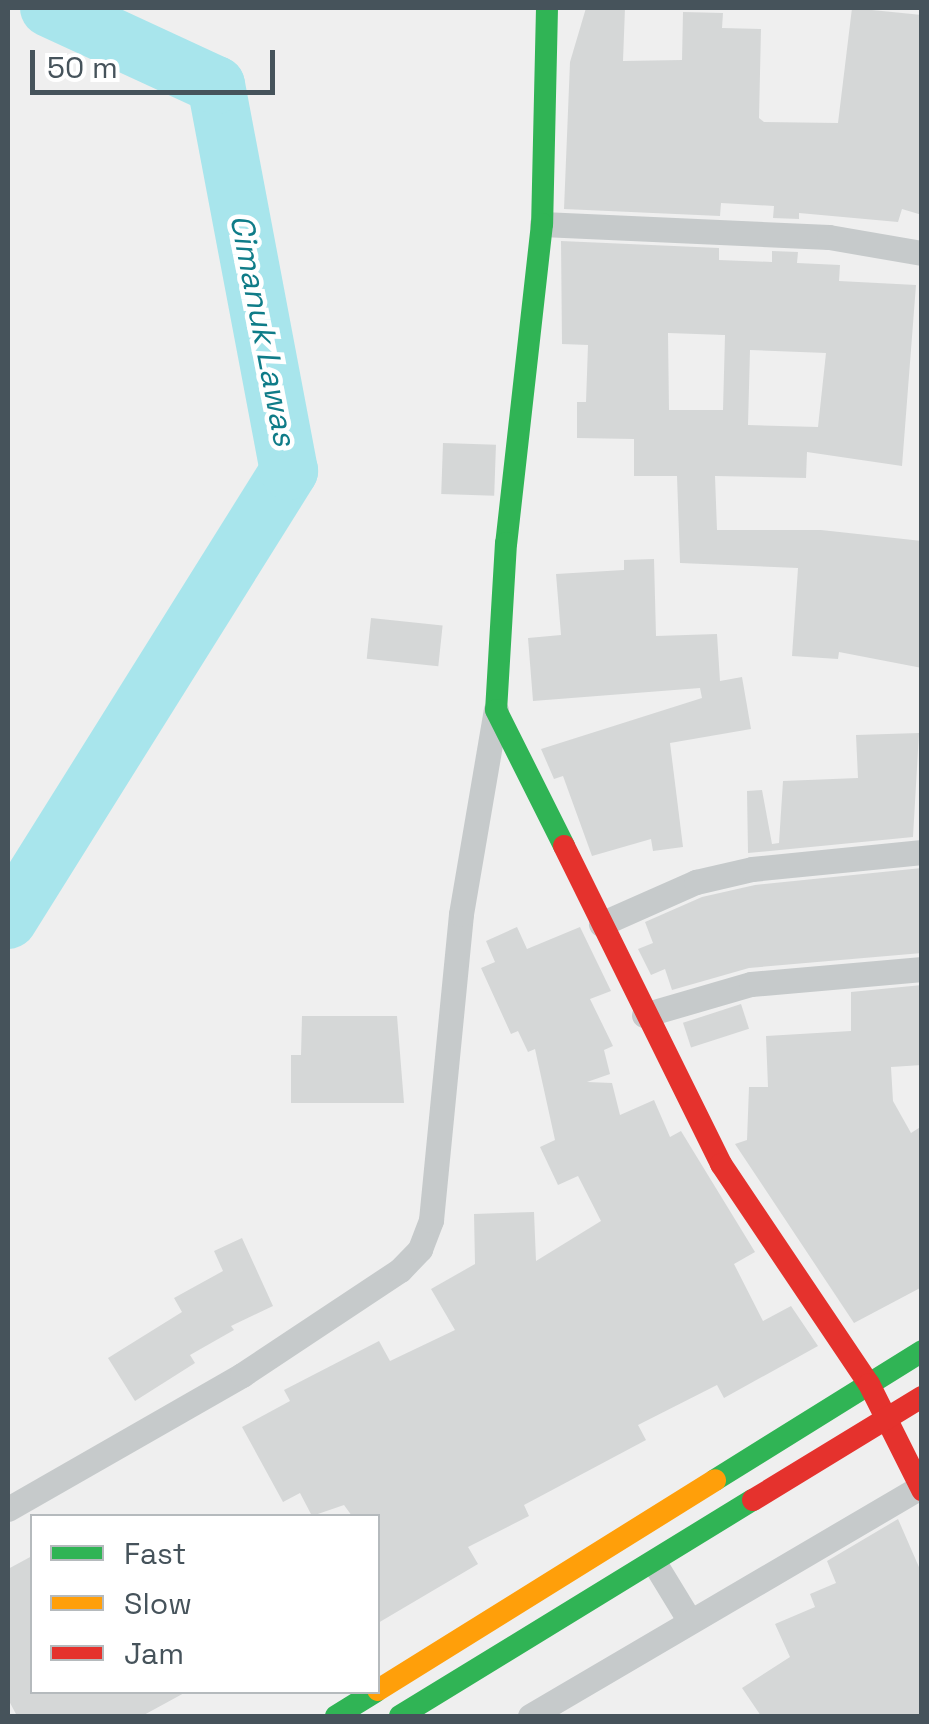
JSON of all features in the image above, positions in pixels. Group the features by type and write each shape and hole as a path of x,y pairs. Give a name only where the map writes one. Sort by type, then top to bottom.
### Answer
{"street":[{"path":"8,1509 242,1375 400,1270 420,1249 432,1220 461,914 496,710 506,543 542,224 547,8"},
{"path":"542,224 829,238 922,253"},
{"path":"496,710 644,1015 748,1210 861,1375 888,1418 919,1482 530,1716"},
{"path":"601,924 696,882 752,868 922,852"},
{"path":"644,1015 752,984 922,969"},
{"path":"380,1688 636,1531 861,1375 922,1351"},
{"path":"400,1716 655,1564 922,1397"},
{"path":"636,1531 688,1618"},
{"path":"403,1673 425,1700"},
{"path":"336,1716 371,1694"}],"building":[{"path":"586,8 625,8 623,61 682,60 683,12 723,13 722,28 761,29 759,118 764,122 838,123 852,8 922,15 922,215 902,209 898,222 799,213 799,219 773,218 774,206 721,203 720,216 564,209 570,62"},
{"path":"561,241 719,248 719,260 772,262 772,251 798,252 797,263 840,265 839,281 916,285 902,466 807,452 806,478 715,476 717,530 821,530 922,541 922,668 839,652 838,659 792,656 798,568 680,563 677,476 634,476 634,439 577,438 577,402 586,402 588,345 562,344","holes":["668,333 725,335 723,410 669,410","750,350 826,353 818,427 748,425"]},
{"path":"443,443 496,445 494,496 441,494"},
{"path":"654,559 656,636 717,634 720,681 742,677 751,729 670,743 683,847 653,851 651,839 592,856 563,776 554,779 541,749 702,698 700,688 533,701 528,638 561,635 556,574 624,570 624,560"},
{"path":"371,618 443,626 438,666 367,659"},
{"path":"919,733 913,837 748,853 747,791 762,790 772,844 779,843 783,781 858,778 856,735"},
{"path":"922,868 922,953 749,968 672,990 665,969 651,975 638,949 653,943 645,922 702,897 755,885"},
{"path":"517,927 527,949 580,927 611,991 590,999 613,1046 604,1050 610,1074 587,1082 612,1083 620,1115 654,1100 670,1137 681,1131 755,1252 734,1264 763,1321 791,1306 818,1346 724,1398 717,1385 638,1425 646,1440 524,1505 529,1516 468,1547 478,1564 380,1622 380,1514 351,1514 344,1505 311,1514 300,1493 283,1502 242,1427 290,1401 284,1390 379,1341 390,1361 455,1330 431,1289 475,1264 474,1214 534,1212 536,1261 601,1221 578,1176 558,1185 540,1147 555,1140 535,1049 528,1052 518,1031 511,1034 481,968 495,962 486,941"},
{"path":"922,985 922,1065 891,1067 893,1101 911,1133 922,1126 922,1287 854,1323 735,1144 747,1140 749,1087 768,1087 766,1036 851,1031 851,992"},
{"path":"741,1004 749,1029 691,1048 683,1023"},
{"path":"302,1016 397,1016 404,1103 291,1103 291,1055 301,1055"},
{"path":"242,1238 273,1306 231,1326 234,1330 190,1355 195,1363 135,1401 108,1358 182,1312 174,1298 223,1271 214,1251"},
{"path":"898,1519 922,1574 922,1716 761,1716 742,1688 790,1657 775,1624 815,1607 810,1594 836,1583 827,1561"},
{"path":"30,1557 30,1694 182,1694 142,1716 17,1716 8,1699 8,1569"}],"waterway":[{"name":"Cimanuk Lawas","path":"8,920 289,471 216,85 49,8"}],"traffic: fast":[{"path":"547,8 542,224 506,543 496,710 564,846"},
{"path":"715,1480 922,1351"},
{"path":"400,1716 753,1500"},
{"path":"336,1716 372,1694"}],"traffic: slow":[{"path":"380,1689 715,1480"}],"traffic: jam":[{"path":"564,846 721,1164 869,1384 922,1490"},
{"path":"753,1500 922,1397"}]}
